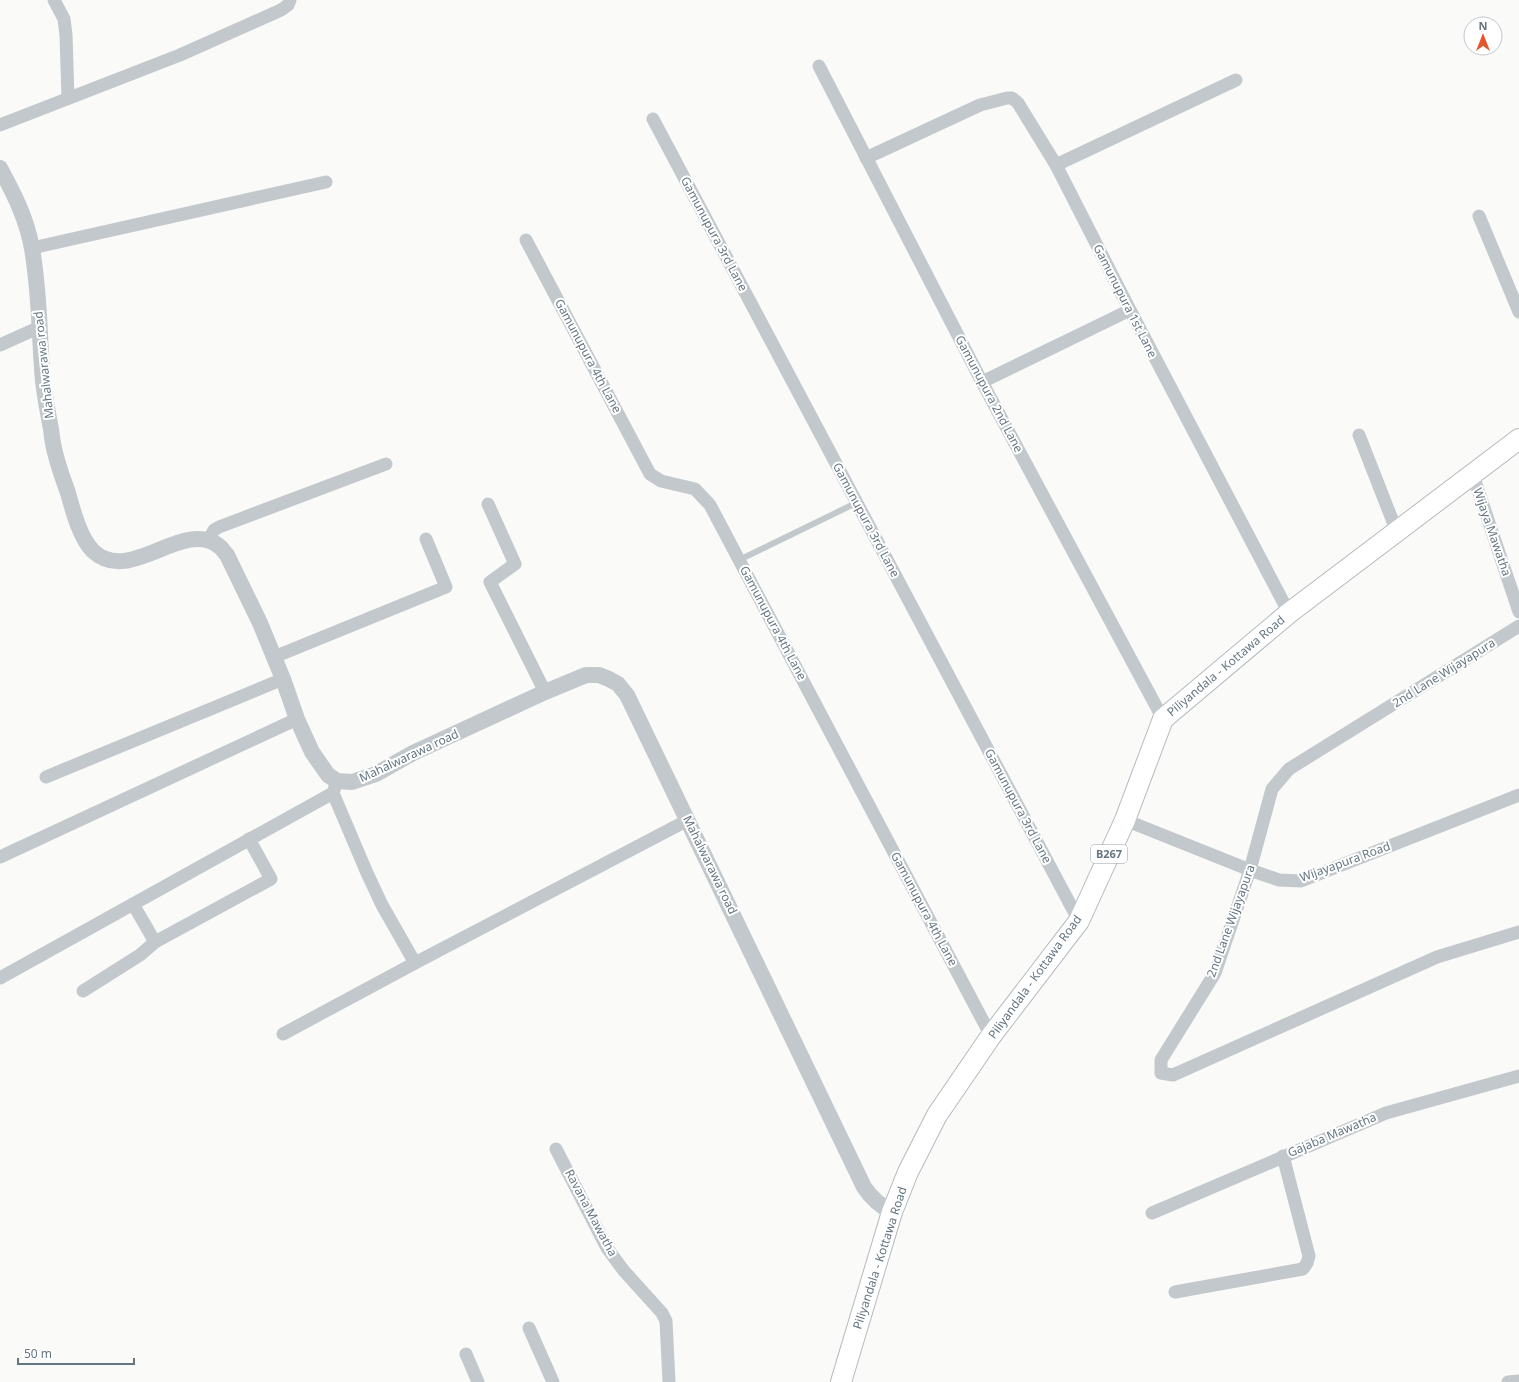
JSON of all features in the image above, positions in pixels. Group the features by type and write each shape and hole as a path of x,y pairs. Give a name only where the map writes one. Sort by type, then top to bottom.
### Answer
{"main road":[{"name":"Piliyandala - Kottawa Road","path":"845,1381 892,1212 908,1172 937,1115 991,1036 1079,921 1125,820 1164,719 1289,613 1519,439"}],"street":[{"path":"54,0 64,19 68,98"},
{"path":"0,125 180,55 281,10 288,5 290,0"},
{"name":"Gamunupura 2nd Lane","path":"819,66 982,382 1164,719"},
{"path":"1056,164 1236,80"},
{"name":"Gamunupura 1st Lane","path":"866,158 980,105 1007,98 1012,98 1018,103 1056,164 1130,310 1289,613"},
{"name":"Gamunupura 3rd Lane","path":"653,119 1079,921"},
{"name":"Mahalwarawa road","path":"0,168 23,213 32,248 40,327 43,382 55,455 84,540 93,551 106,559 122,562 186,541 196,539 208,541"},
{"path":"32,248 326,182"},
{"path":"1479,216 1519,312"},
{"name":"Gamunupura 4th Lane","path":"526,240 650,474 661,481 695,489 710,505 991,1036"},
{"path":"982,382 1130,310"},
{"path":"0,345 40,327"},
{"path":"1359,435 1397,532"},
{"path":"386,464 219,527 214,530 208,541 219,546 227,555 260,623 283,679 297,719 316,759 335,787 367,873 382,905 415,963"},
{"name":"Wijaya Mawatha","path":"1473,475 1519,612"},
{"path":"488,504 515,564 490,582 545,692"},
{"path":"274,657 446,587 426,539"},
{"name":"2nd Lane Wijayapura","path":"1519,626 1289,769 1272,789 1250,870 1215,973 1161,1060 1161,1073 1173,1074 1437,958 1519,932"},
{"name":"Mahalwarawa road","path":"335,787 376,774 413,753 545,692 586,675 599,675 618,684 627,695 864,1187 870,1197 879,1205 892,1212"},
{"path":"46,776 283,679"},
{"path":"0,857 297,719"},
{"path":"0,978 249,839 335,787"},
{"name":"Wijayapura Road","path":"1125,820 1250,870 1279,880 1301,881 1519,795"},
{"path":"283,1034 688,820"},
{"path":"83,992 140,955 155,942 271,879 249,839"},
{"path":"133,904 155,942"},
{"name":"Gajaba Mawatha","path":"1152,1213 1386,1113 1519,1076"},
{"name":"Ravana Mawatha","path":"556,1149 607,1248 624,1270 662,1313 666,1321 669,1382"},
{"path":"1176,1292 1303,1269 1309,1256 1283,1156"},
{"path":"529,1328 553,1382"},
{"path":"466,1354 478,1382"},
{"path":"1508,1382 1519,1381"}],"lane":[{"path":"740,560 856,503"}]}
